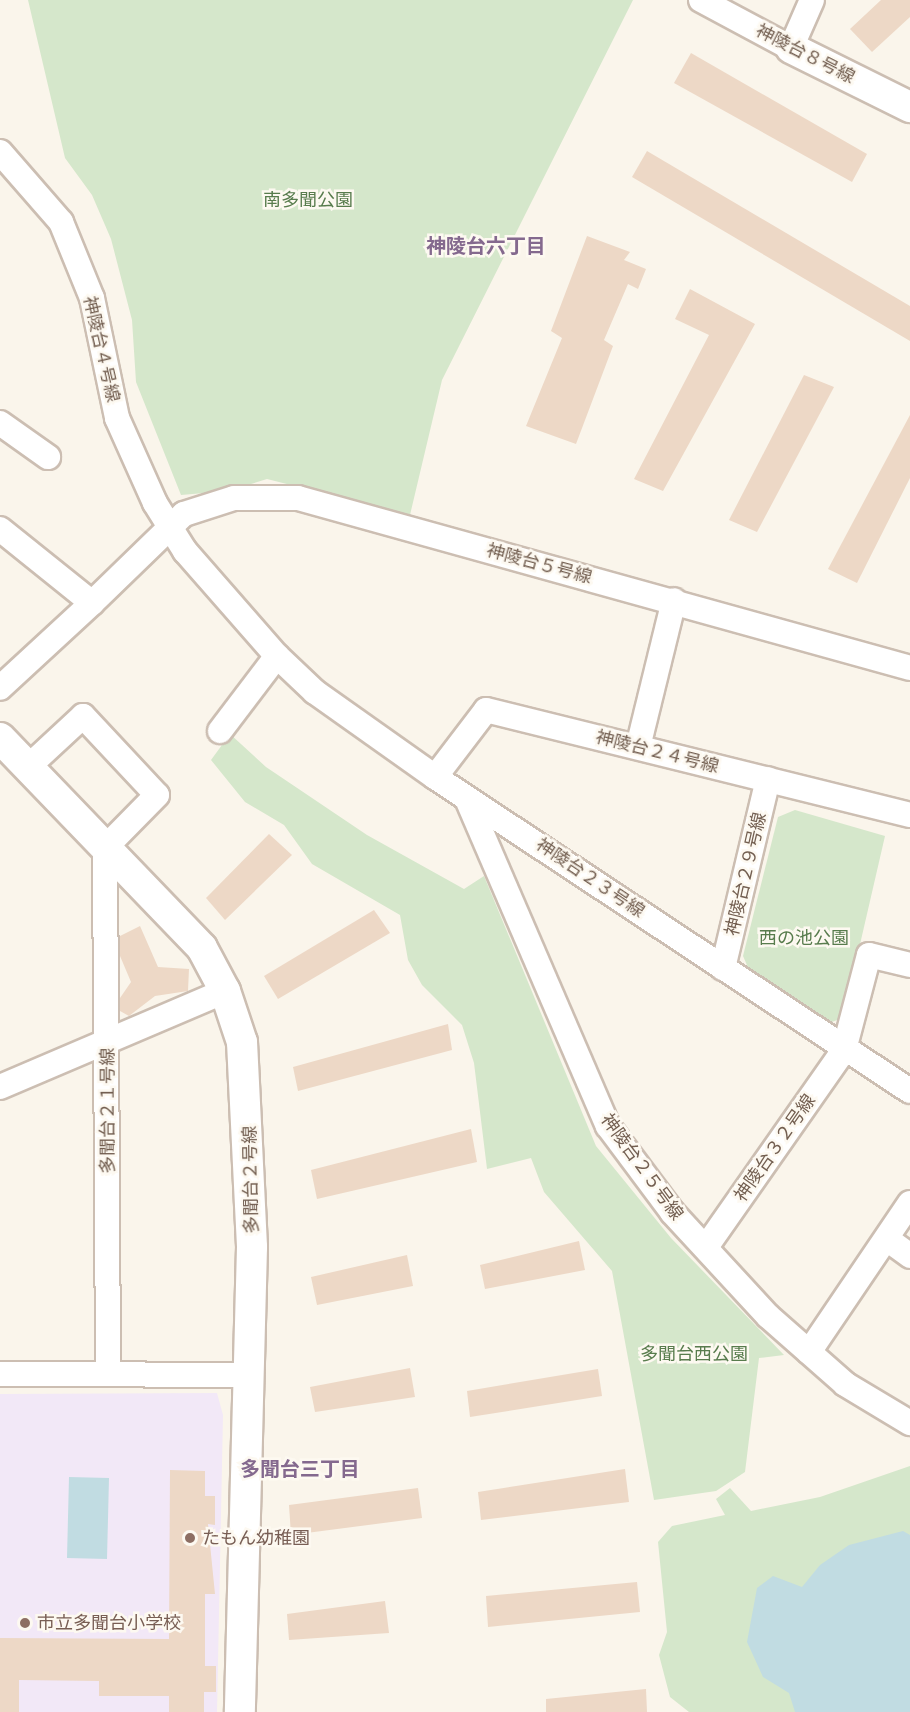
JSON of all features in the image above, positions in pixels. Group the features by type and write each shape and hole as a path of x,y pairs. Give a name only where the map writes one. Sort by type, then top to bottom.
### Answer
{"street":[{"name":"神陵台８号線","path":"701,0 790,48 910,107"},
{"path":"790,48 813,0"},
{"name":"神陵台４号線","path":"0,153 61,222 92,298 117,418 170,526"},
{"path":"0,423 48,457"},
{"name":"神陵台５号線","path":"0,688 184,514 234,498 298,498 674,600 910,668"},
{"name":"神陵台２３号線","path":"170,526 185,551 277,656 315,692 467,799 844,1050 910,1091"},
{"path":"0,529 92,603"},
{"path":"638,747 674,600"},
{"path":"220,731 277,656"},
{"name":"神陵台２４号線","path":"435,777 486,710 910,814"},
{"path":"28,767 83,716 158,795 105,848"},
{"name":"多聞台２号線","path":"0,738 202,948 225,991 242,1042 249,1094 249,1375 240,1712"},
{"name":"神陵台２９号線","path":"723,968 768,779"},
{"name":"神陵台２５号線","path":"467,799 608,1126 705,1247 768,1316 845,1384 910,1423"},
{"name":"多聞台２１号線","path":"105,848 108,1041 108,1374"},
{"path":"844,1050 868,955 910,965"},
{"path":"0,1087 225,991"},
{"name":"神陵台３２号線","path":"705,1247 844,1050"},
{"path":"809,1352 910,1203"},
{"path":"887,1239 910,1256"},
{"path":"0,1374 249,1375"}],"shaded area":[{"path":"217,1393 223,1415 217,1712 0,1712 0,1394"}],"green space":[{"name":"南多聞公園","path":"28,0 633,0 442,380 410,515 267,479 228,491 181,495 136,382 132,320 111,239 92,195 65,158"},
{"name":"多聞台西公園","path":"230,734 266,767 367,835 464,889 484,876 596,1146 671,1238 784,1355 759,1358 745,1472 716,1491 654,1500 612,1271 544,1192 531,1158 487,1169 474,1063 462,1025 422,985 408,960 400,915 312,864 284,825 245,802 211,760"},
{"name":"西の池公園","path":"795,810 885,836 843,1018 826,1024 750,972 743,956 778,817"},
{"path":"910,1466 910,1712 689,1712 670,1697 659,1655 667,1632 658,1542 672,1526 725,1515 716,1499 730,1488 751,1511 820,1497"}],"water":[{"path":"69,1477 109,1478 107,1559 67,1558"},
{"path":"903,1531 910,1535 910,1712 795,1712 789,1693 763,1677 747,1642 757,1588 773,1576 802,1587 820,1565 849,1545"}],"building":[{"path":"881,0 910,0 910,17 872,52 850,29"},
{"path":"691,53 867,154 852,182 674,83"},
{"path":"647,151 910,306 910,341 632,177"},
{"path":"587,236 630,252 624,260 646,269 638,289 628,284 604,340 613,346 576,444 526,426 562,338 551,331"},
{"path":"690,289 755,324 663,491 634,479 709,335 675,319"},
{"path":"804,375 834,387 757,532 729,520"},
{"path":"910,415 910,478 857,583 828,569"},
{"path":"269,834 292,855 225,920 206,898"},
{"path":"374,910 390,933 278,999 264,976"},
{"path":"140,926 158,967 189,969 188,991 155,996 129,1016 120,1011 120,998 131,982 120,956 120,936"},
{"path":"448,1024 452,1050 298,1091 293,1067"},
{"path":"471,1129 477,1162 317,1199 311,1170"},
{"path":"579,1241 585,1270 485,1289 480,1265"},
{"path":"407,1255 413,1286 317,1305 311,1277"},
{"path":"410,1368 415,1397 315,1412 310,1387"},
{"path":"598,1369 602,1396 470,1417 467,1391"},
{"path":"625,1469 629,1502 481,1520 478,1492"},
{"path":"170,1470 205,1471 205,1496 215,1496 215,1525 208,1524 215,1594 205,1594 205,1666 216,1666 216,1692 204,1692 204,1712 169,1712 169,1696 99,1696 99,1681 19,1680 19,1712 0,1712 0,1638 169,1639"},
{"path":"418,1488 422,1518 291,1535 289,1505"},
{"path":"637,1582 640,1612 488,1627 486,1596"},
{"path":"385,1601 389,1633 289,1640 287,1614"},
{"path":"646,1689 647,1712 546,1712 546,1699"}],"place":[{"name":"たもん幼稚園","path":"190,1538"},
{"name":"市立多聞台小学校","path":"25,1623"}],"district":[{"name":"神陵台六丁目","path":"486,246"},
{"name":"多聞台三丁目","path":"300,1469"}]}
